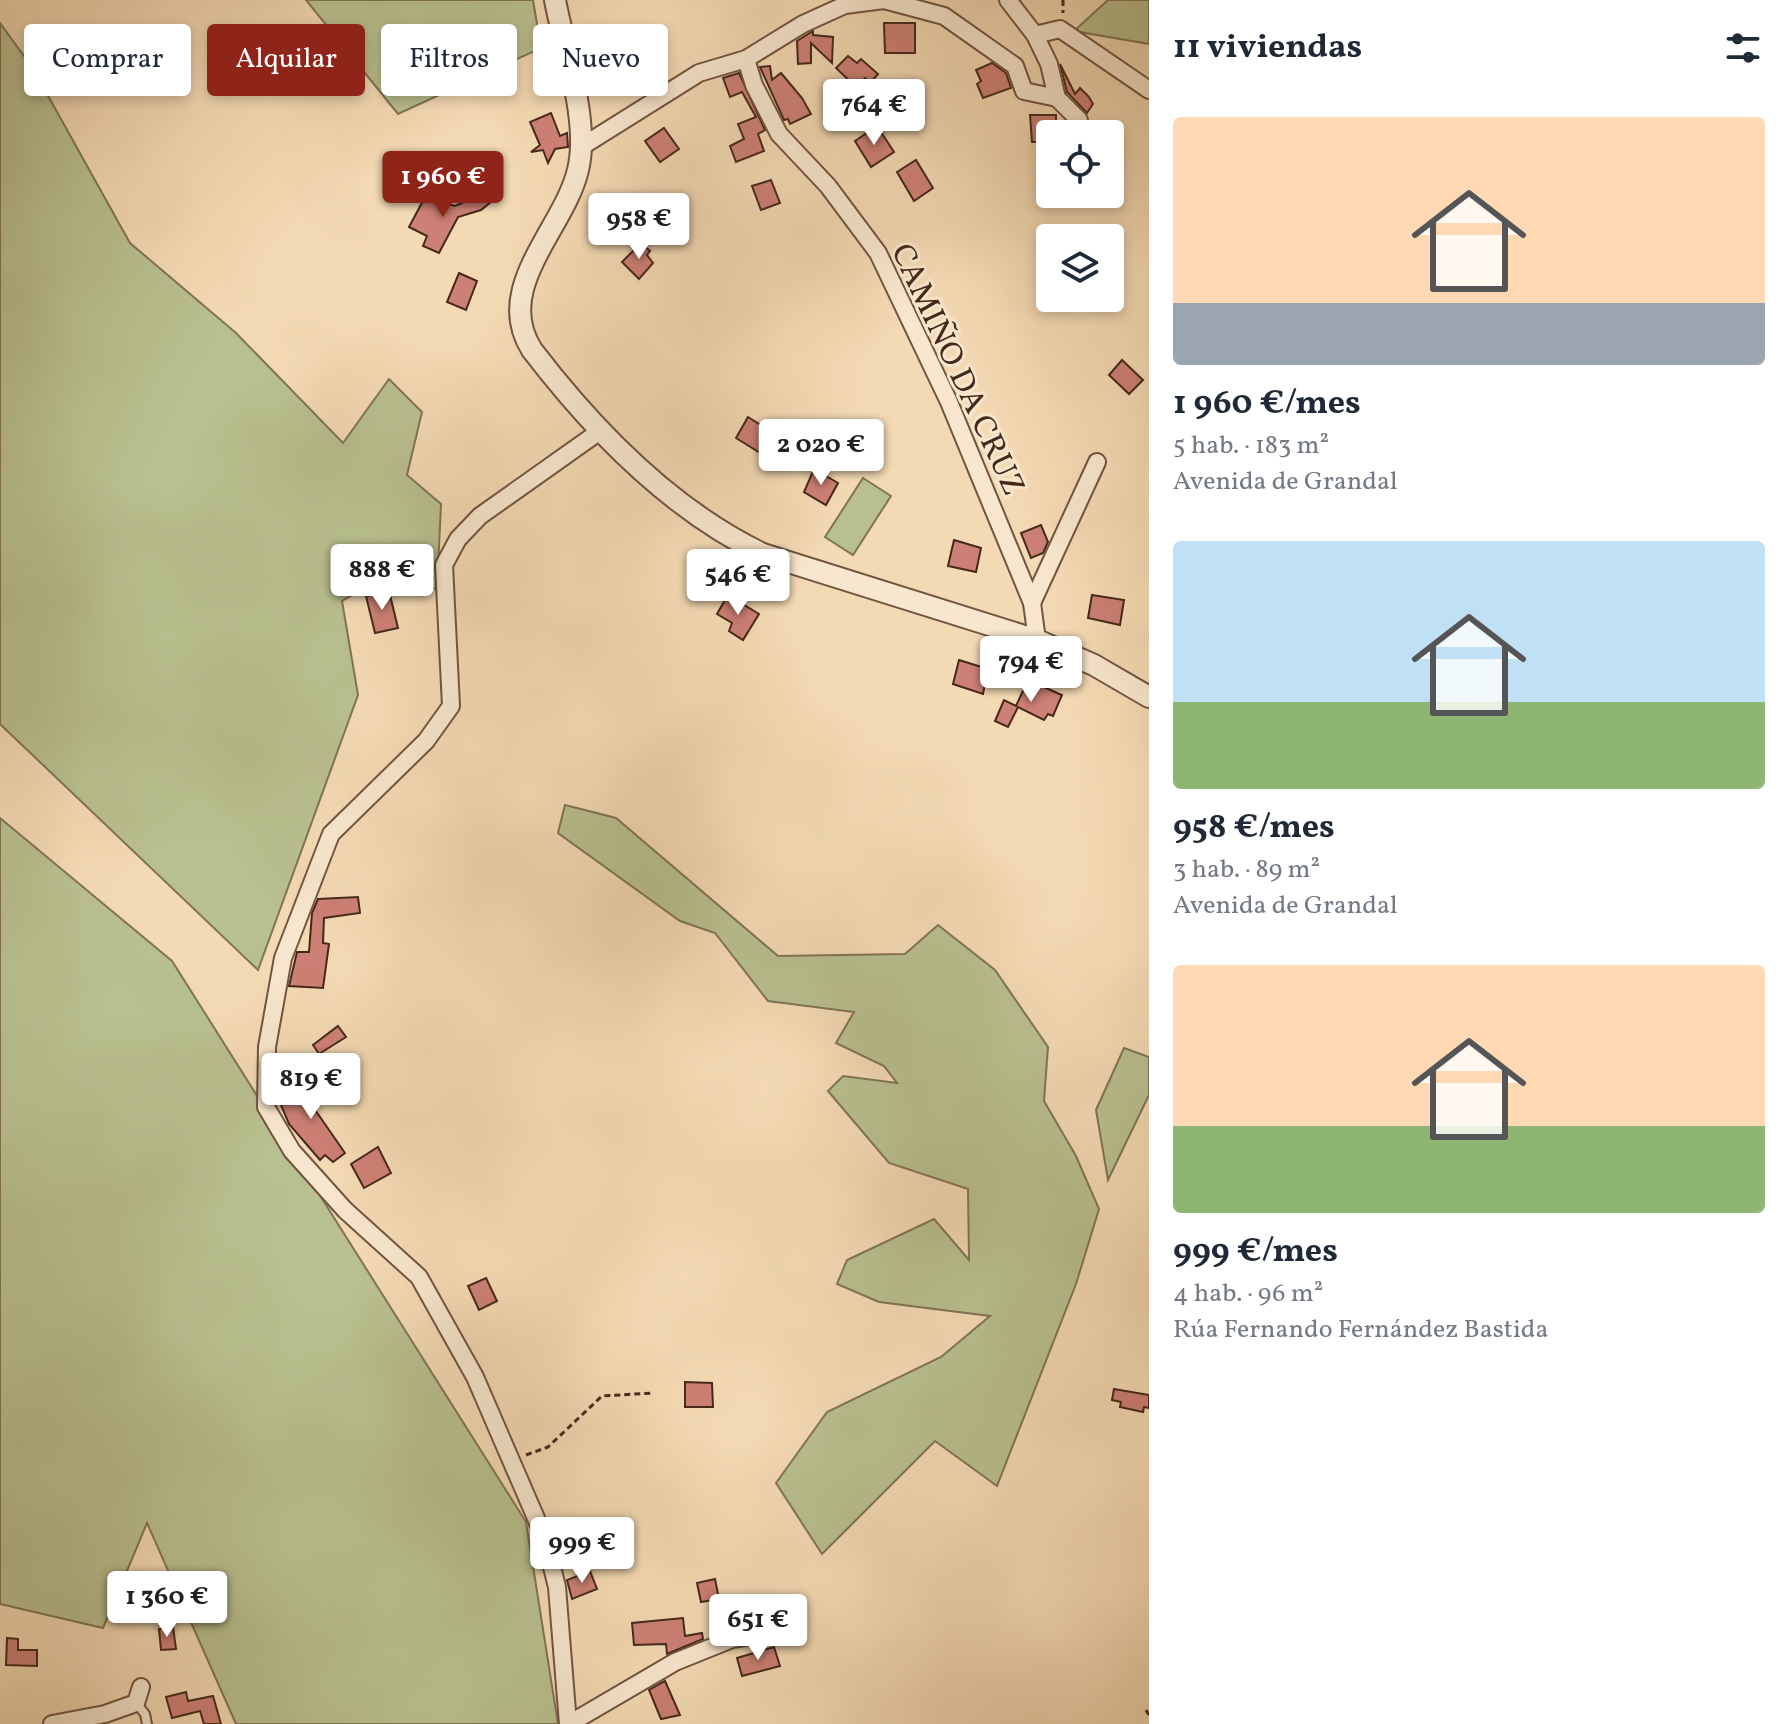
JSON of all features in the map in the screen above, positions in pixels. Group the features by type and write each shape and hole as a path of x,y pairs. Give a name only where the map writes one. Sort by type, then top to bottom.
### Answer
{"street":[{"path":"555,0 573,86 581,147 572,190 528,274 518,312 524,338 532,350 600,431 714,528 763,554 1037,640 1094,665 1149,697"},
{"path":"581,147 699,73 746,59 803,24 845,5 884,0 944,16 1015,66 1024,91 1057,98"},
{"path":"1008,0 1035,35 1049,64 1057,98 1079,120"},
{"path":"1035,35 1060,29 1149,90"},
{"name":"CAMIÑO DA CRUZ","path":"746,59 754,85 779,134 828,186 878,253 949,402 1032,603 1037,640"},
{"path":"600,431 480,516 458,539 444,565 451,706 426,741 331,834 283,958 267,1047 266,1107 292,1151 345,1210 419,1277 475,1377 545,1539 557,1587 568,1724 675,1662 732,1639 751,1636"},
{"path":"1032,603 1097,462"},
{"path":"52,1724 105,1714 136,1703 141,1687"}],"lane":[{"path":"136,1703 145,1714 147,1724"}],"path":[{"path":"511,1460 548,1447 602,1396 653,1393"},
{"path":"1146,1710 1149,1715"}],"green space":[{"path":"306,0 533,0 537,24 533,24 533,52 517,59 517,24 381,24 381,93 365,73 365,24 325,24"},
{"path":"1108,0 1149,0 1149,44 1074,31"},
{"path":"0,23 24,56 24,96 48,96 130,243 236,333 343,443 389,379 422,412 407,475 441,504 437,590 400,568 342,601 358,695 258,970 0,724"},
{"path":"383,96 437,96 398,114"},
{"path":"863,478 891,496 853,555 825,537"},
{"path":"565,805 616,818 778,956 905,954 938,925 995,970 1048,1047 1044,1101 1076,1156 1099,1209 1076,1284 997,1486 935,1441 822,1554 776,1483 827,1412 941,1357 990,1316 879,1302 837,1284 847,1260 934,1219 969,1260 968,1189 889,1163 828,1091 843,1076 897,1083 884,1066 836,1043 854,1012 768,1001 715,933 680,921 558,833"},
{"path":"0,818 172,961 526,1522 558,1724 236,1724 147,1523 103,1628 0,1604"},
{"path":"1124,1048 1149,1057 1149,1095 1108,1180 1096,1110"}],"building":[{"path":"884,23 915,23 915,53 885,53"},
{"path":"813,31 813,35 833,37 832,63 811,43 811,63 798,64 797,41"},
{"path":"848,56 857,63 861,59 878,74 870,83 865,78 857,88 836,68"},
{"path":"992,63 1006,73 1011,88 983,98 977,84 981,81 976,70"},
{"path":"1060,64 1075,94 1080,88 1093,104 1087,113 1067,92"},
{"path":"770,66 772,80 781,73 811,114 790,124 788,119 784,120 760,67"},
{"path":"739,73 765,130 758,134 764,151 736,162 730,146 744,139 738,124 756,117 742,92 730,97 723,78"},
{"path":"551,113 560,136 567,133 568,147 555,149 548,163 543,150 531,152 540,145 530,122"},
{"path":"1030,115 1056,115 1056,120 1036,120 1036,142 1032,142"},
{"path":"877,126 894,152 871,167 855,141"},
{"path":"664,128 679,149 660,162 645,141"},
{"path":"916,160 933,188 914,201 897,172"},
{"path":"771,180 780,203 761,210 752,186"},
{"path":"482,194 491,202 481,210 458,217 439,253 423,246 427,236 409,227 425,197 455,206"},
{"path":"641,243 650,251 647,255 653,263 639,279 622,262"},
{"path":"459,273 477,281 466,310 447,302"},
{"path":"1122,360 1143,380 1129,394 1109,375"},
{"path":"748,417 778,436 765,456 736,438"},
{"path":"814,469 838,483 826,505 804,492"},
{"path":"1041,525 1048,542 1043,553 1031,558 1021,533"},
{"path":"954,540 981,548 976,572 948,566"},
{"path":"389,591 398,628 375,633 366,596"},
{"path":"728,595 759,614 743,640 729,631 732,623 717,614"},
{"path":"1092,595 1124,600 1120,625 1088,618"},
{"path":"959,660 988,669 983,694 953,684"},
{"path":"1028,680 1062,695 1053,716 1048,714 1044,720 1018,707 1008,727 995,721 1004,700 1016,706"},
{"path":"358,897 360,913 324,918 323,943 329,944 323,988 289,986 297,952 309,952 312,913 318,899"},
{"path":"338,1026 346,1037 319,1054 313,1045"},
{"path":"322,1082 328,1100 311,1104 345,1153 333,1162 325,1155 320,1160 289,1124 278,1098"},
{"path":"378,1147 391,1173 364,1188 351,1164"},
{"path":"486,1278 497,1301 479,1310 468,1286"},
{"path":"685,1382 712,1383 713,1407 685,1407"},
{"path":"1114,1389 1149,1395 1149,1408 1144,1407 1143,1412 1120,1407 1121,1402 1112,1400"},
{"path":"590,1571 597,1589 572,1599 567,1580"},
{"path":"715,1579 719,1599 701,1602 697,1583"},
{"path":"683,1618 685,1636 702,1633 703,1639 667,1654 666,1644 634,1645 632,1623"},
{"path":"173,1627 176,1649 161,1650 159,1629"},
{"path":"7,1638 18,1639 18,1650 37,1650 37,1666 6,1665"},
{"path":"774,1647 780,1666 742,1676 737,1658"},
{"path":"665,1681 680,1715 661,1719 649,1690"},
{"path":"186,1692 188,1701 213,1696 221,1724 204,1724 200,1711 172,1718 166,1697"}]}
